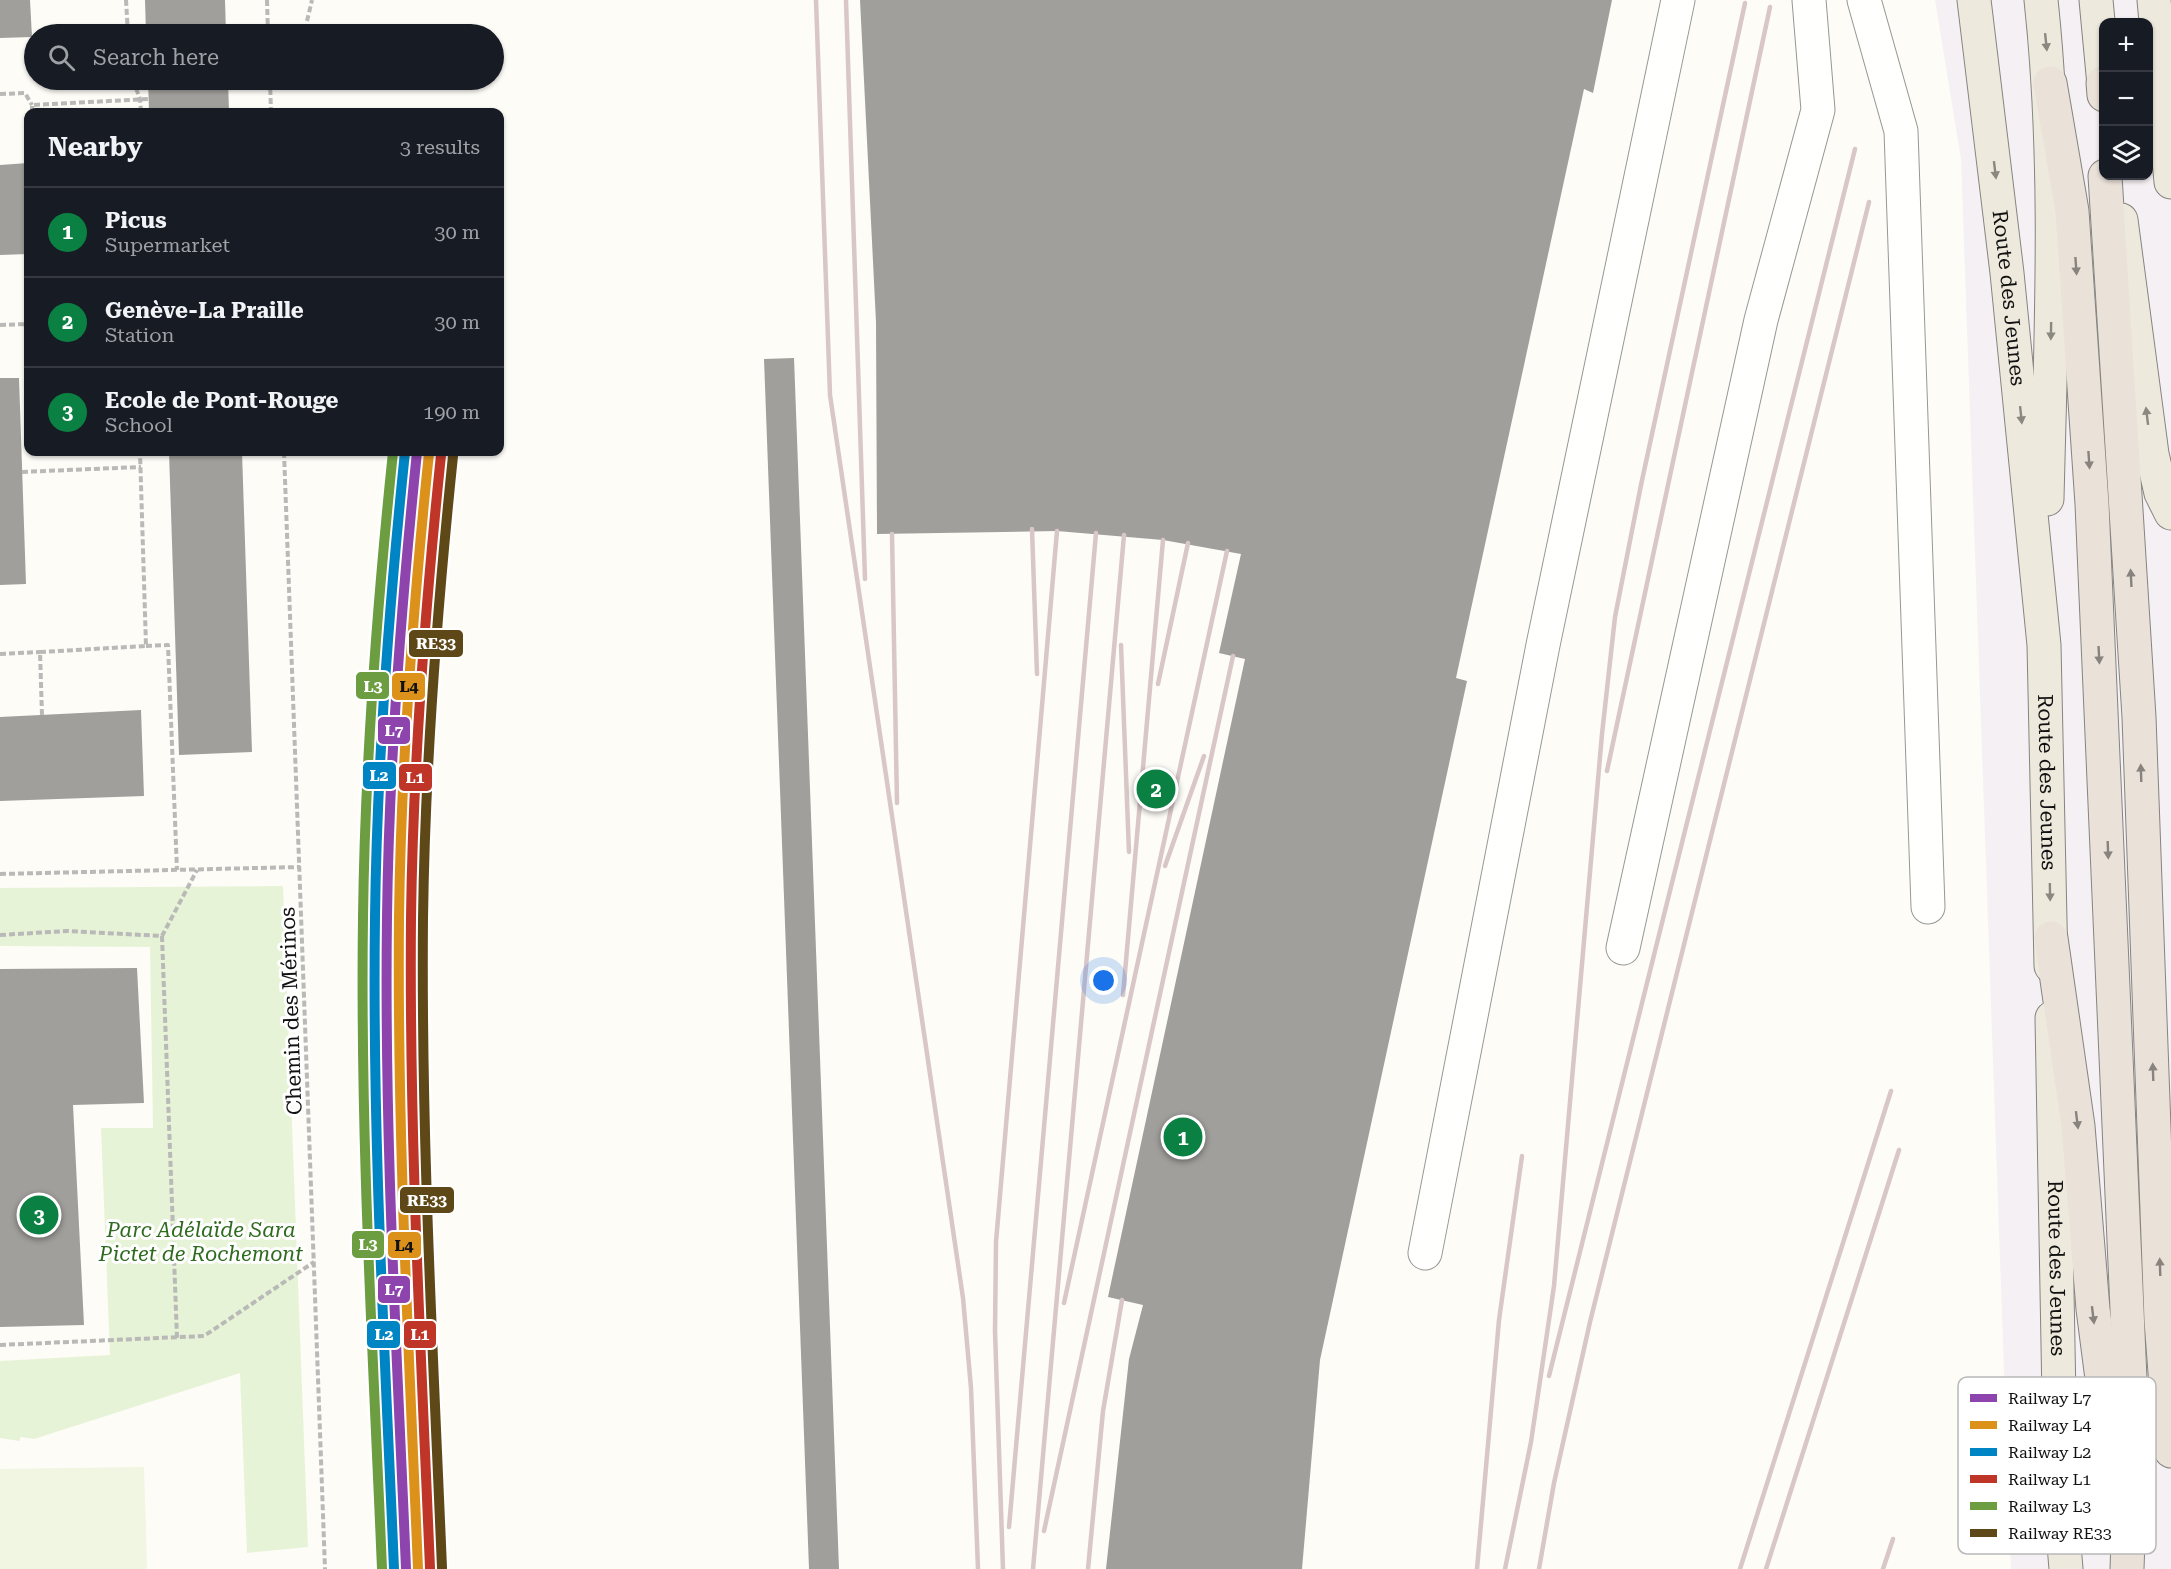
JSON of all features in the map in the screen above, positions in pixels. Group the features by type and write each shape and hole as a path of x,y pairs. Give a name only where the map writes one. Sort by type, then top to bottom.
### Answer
{"highway":[{"path":"2050,83 2072,211 2092,504 2130,1377"},
{"path":"2105,180 2138,694 2162,1320 2171,1451"},
{"path":"2051,938 2078,1126 2092,1309 2101,1377"},
{"path":"2125,1554 2127,1569"},
{"path":"2127,1569 2128,1554"}],"main road":[{"name":"Route des Jeunes","path":"1974,0 1989,111 2044,645 2059,1377"},
{"path":"2041,0 2050,83 2053,200 2044,645"},
{"path":"2096,0 2102,72"},
{"path":"2154,0 2165,49 2171,182"},
{"path":"2116,180 2152,454 2162,493 2171,513"},
{"name":"Route des Jeunes","path":"2065,1554 2066,1569"}],"lane":[{"path":"1425,1253 1543,645 1678,0"},
{"path":"1623,948 1761,320 1818,110 1809,0"},
{"path":"1864,0 1901,131 1928,907"},
{"path":"1989,111 1991,0"}],"path":[{"path":"126,0 127,24"},
{"path":"267,0 268,24"},
{"path":"307,21 312,0"},
{"path":"137,90 141,108"},
{"path":"270,90 271,108"},
{"path":"0,94 25,93 32,105 148,99"},
{"path":"0,325 24,324"},
{"path":"140,456 146,646"},
{"name":"Chemin des Mérinos","path":"284,456 324,1569"},
{"path":"22,472 141,467"},
{"path":"0,654 168,645 177,870"},
{"path":"40,652 42,715"},
{"path":"0,874 300,867"},
{"path":"177,1338 162,936 197,870"},
{"path":"0,934 67,931 162,936"},
{"path":"0,1345 204,1336 314,1261"}],"shaded area":[{"path":"1935,0 2171,0 2171,1569 2011,1569 2010,1554 2156,1554 2156,1377 2004,1377 1961,159"}],"green space":[{"name":"Parc Adélaïde Sara Pictet de Rochemont","path":"283,886 308,1547 247,1553 240,1373 34,1439 20,1437 20,1441 0,1438 0,1361 110,1355 101,1128 153,1128 150,947 0,946 0,888"},
{"path":"144,1467 147,1569 0,1569 0,1469"}],"building":[{"path":"0,0 30,0 31,24 24,24 24,37 0,38"},
{"path":"145,0 225,0 226,24 146,24"},
{"path":"860,0 1612,0 1593,93 1584,89 1456,678 1467,681 1320,1360 1302,1569 1106,1569 1129,1359 1143,1305 1108,1297 1245,659 1219,653 1241,554 1163,540 1057,531 877,534 876,322"},
{"path":"148,90 228,90 229,108 149,108"},
{"path":"24,163 24,254 0,255 0,165"},
{"path":"794,358 839,1569 809,1569 764,359"},
{"path":"0,378 19,378 26,584 0,585"},
{"path":"169,456 242,456 252,752 179,755"},
{"path":"141,710 144,796 0,801 0,717"},
{"path":"137,968 144,1103 73,1105 84,1325 0,1327 0,969"}],"railway":[{"path":"816,0 830,395 963,1298 971,1388 978,1569"},
{"path":"846,0 865,579"},
{"path":"1505,1569 1531,1442 1554,1286 1602,734 1615,617 1641,485 1745,3"},
{"path":"1607,771 1770,7"},
{"path":"1549,1376 1855,149"},
{"path":"1539,1569 1554,1483 1590,1322 1869,202"},
{"path":"1032,529 1037,674"},
{"path":"1003,1569 995,1331 996,1242 1057,531"},
{"path":"1009,1527 1096,533"},
{"path":"892,534 897,803"},
{"path":"1033,1569 1124,535"},
{"path":"1123,995 1163,540"},
{"path":"1158,684 1188,543"},
{"path":"1064,1303 1227,551"},
{"path":"1121,645 1129,852"},
{"path":"1044,1531 1233,656"},
{"path":"1165,866 1204,756"},
{"path":"1740,1569 1891,1091"},
{"path":"1766,1569 1899,1150"},
{"path":"1477,1569 1499,1320 1522,1156"},
{"path":"1088,1569 1103,1411 1122,1300"},
{"path":"1883,1569 1893,1539"}],"rail line":[{"name":"L3","path":"382,1569 365,1162 363,917 366,800 373,684 393,456"},
{"name":"L2","path":"394,1569 377,1162 375,917 378,800 385,684 405,456"},
{"name":"L7","path":"406,1569 389,1162 387,917 390,801 397,684 417,456"},
{"name":"L4","path":"418,1569 402,1162 399,918 402,802 409,686 429,456"},
{"name":"L1","path":"430,1568 414,1162 411,918 414,802 421,686 441,456"},
{"name":"RE33","path":"442,1568 426,1162 423,919 426,803 433,687 453,456"}],"place":[{"name":"Genève-La Praille","path":"1156,789"},
{"name":"Picus","path":"1183,1137"},
{"name":"Ecole de Pont-Rouge","path":"39,1215"}]}
